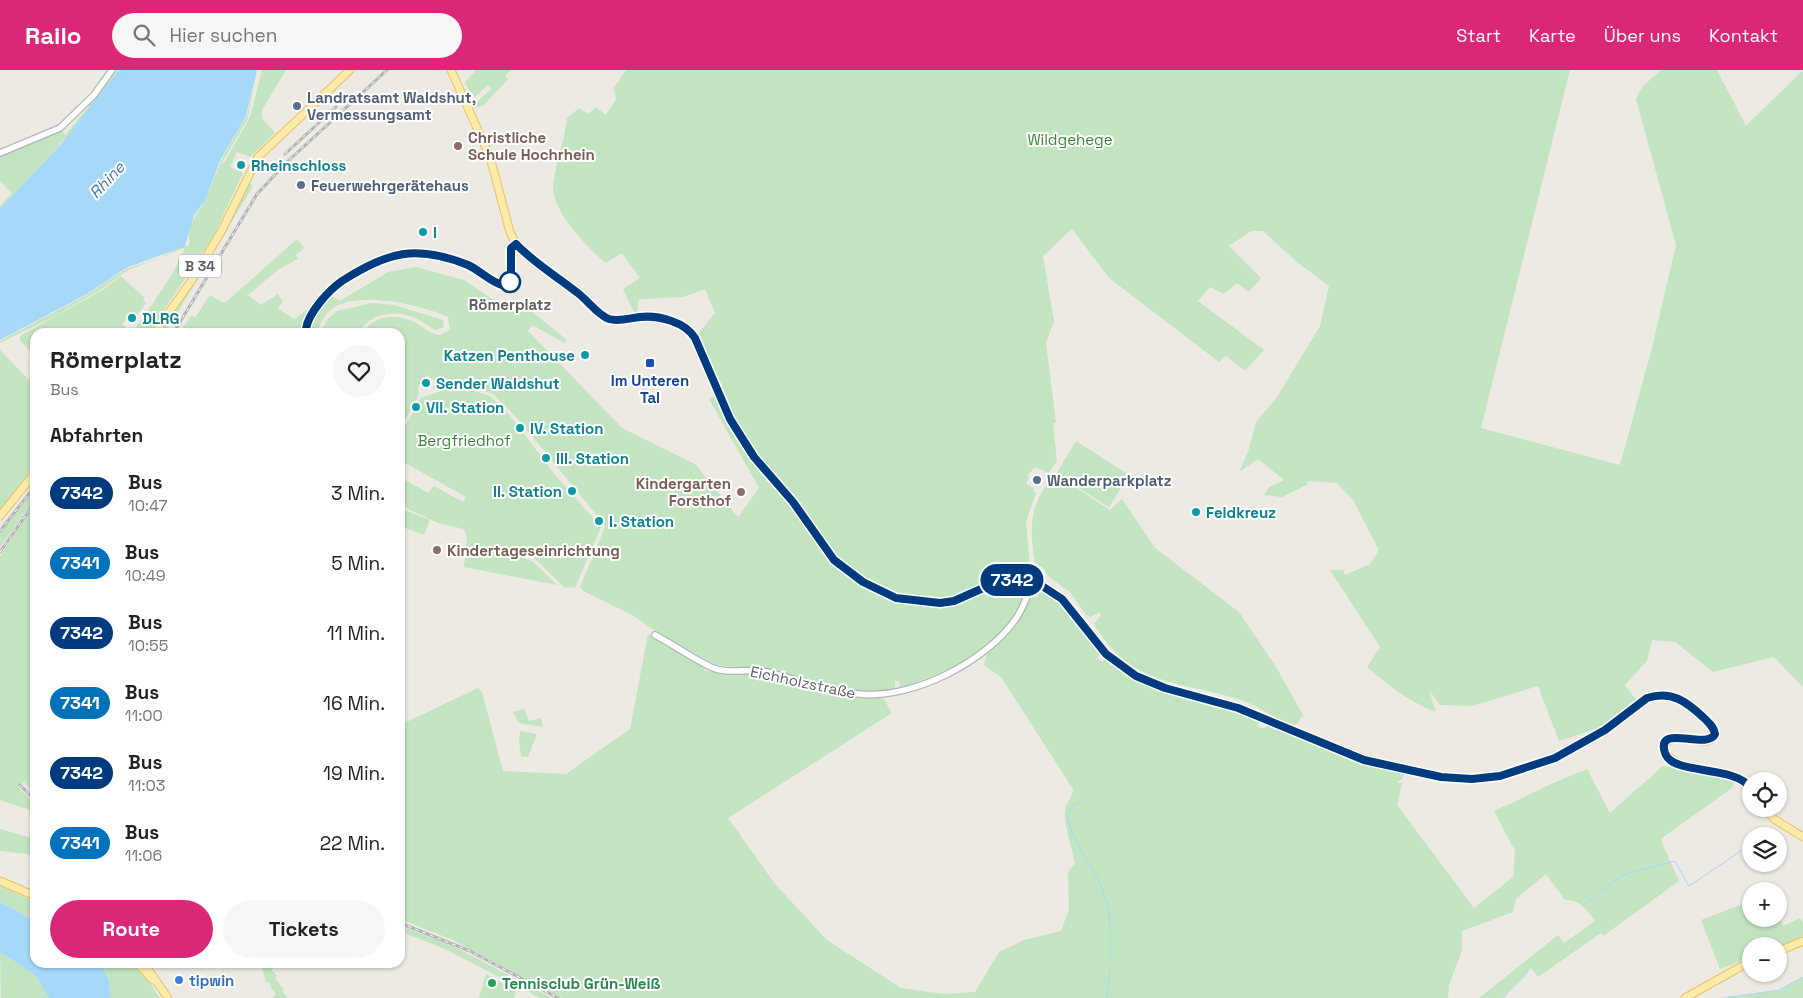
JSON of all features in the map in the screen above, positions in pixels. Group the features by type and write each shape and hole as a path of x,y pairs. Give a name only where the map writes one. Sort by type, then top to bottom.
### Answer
{"main road":[{"name":"B 34","path":"158,328 208,254 253,166 266,149 350,70"},
{"path":"451,70 490,157 510,232 516,244 540,267 579,294 605,317 616,320 649,317 674,322 689,329 695,338 714,385 744,442 793,502 834,560 846,571 888,594 927,603 954,601 990,585 1006,581 1032,582 1057,594 1106,654 1136,676 1165,688 1238,708 1342,752 1388,766 1441,777 1472,779 1500,776 1555,758 1605,730 1647,698 1662,695 1676,697 1693,708 1713,728 1715,734 1712,740 1706,741 1676,736 1669,739 1664,746 1666,754 1670,759 1693,769 1739,777 1742,780"},
{"path":"0,516 30,479"},
{"path":"1772,817 1803,837"},
{"path":"0,881 30,894"},
{"path":"1787,948 1803,941"},
{"path":"1685,998 1742,966"},
{"path":"142,968 161,986"},
{"path":"148,968 168,998"}],"street":[{"path":"0,154 53,130 71,117 94,95 112,70"},
{"name":"Eichholzstraße","path":"655,635 712,668 766,672 822,688 860,694 884,695 926,684 961,666 982,651 1009,628 1017,617 1025,603 1032,582"}],"green space":[{"path":"118,70 114,78 85,115 45,162 0,209 0,206 12,193 0,181 0,155 40,139 68,125 62,132 65,135"},
{"path":"257,70 248,118 222,163 224,163 250,117 262,70 286,70 262,110 262,118 275,133 250,157 237,152 230,167 243,173 213,237 152,328 135,328 171,276 184,248 128,270 103,288 55,316 0,343 0,341 87,295 126,269 161,257 183,245 189,246 190,225 204,202 225,153 247,116"},
{"path":"474,70 511,70 505,76 508,79 484,105 476,108 470,100 476,103 491,89 488,85 475,97 470,93 465,82 475,72"},
{"name":"Wildgehege","path":"626,70 1570,70 1481,428 1620,465 1652,348 1676,245 1636,99 1642,87 1661,70 1717,70 1746,126 1803,70 1803,687 1774,657 1713,672 1675,642 1652,640 1647,661 1625,685 1637,701 1602,727 1559,741 1538,686 1472,706 1440,705 1429,690 1436,712 1408,698 1375,674 1367,667 1380,647 1330,570 1343,570 1345,575 1370,564 1379,550 1353,500 1337,483 1308,481 1307,485 1282,497 1264,495 1269,487 1284,480 1258,459 1239,472 1248,452 1256,422 1277,397 1320,326 1329,286 1298,263 1263,231 1251,231 1229,246 1261,278 1249,292 1237,283 1224,294 1210,287 1198,301 1264,350 1245,371 1226,356 1219,362 1109,278 1072,229 1043,256 1054,321 1046,343 1056,423 1053,423 1057,461 1049,473 1035,467 1027,476 1029,477 1026,484 1034,488 1033,491 1036,493 1026,521 1030,566 1027,575 993,579 968,592 940,600 898,595 864,580 836,558 735,424 697,335 715,313 705,289 683,297 642,299 638,301 637,314 633,310 623,289 640,278 622,253 606,263 572,229 558,207 553,186 567,118 579,108 588,114 596,107 606,115 616,99 614,88"},
{"path":"247,182 253,186 168,328 161,328 195,280"},
{"path":"297,239 304,248 296,255 298,259 279,269 248,295 261,305 278,294 283,302 277,308 294,319 311,307 314,310 304,324 305,328 182,328 192,315 195,318 210,295 222,302 226,302"},
{"path":"416,267 464,280 498,303 525,303 530,310 567,340 565,343 532,325 528,331 622,428 695,464 738,517 759,488 709,399 716,395 734,430 792,503 833,561 845,574 879,593 940,605 1007,582 1024,585 1026,593 1020,606 1011,621 999,635 969,658 934,675 900,688 899,681 895,681 895,689 877,692 824,686 767,670 716,665 658,633 634,616 583,591 580,587 605,527 604,524 516,417 493,394 469,386 455,385 432,389 436,381 426,375 418,387 419,395 405,421 405,328 367,328 374,321 381,318 397,317 404,318 440,335 450,330 448,317 405,304 370,300 353,301 339,305 328,312 318,328 308,328 313,315 330,295 340,301 388,272"},
{"path":"121,276 145,298 143,300 146,303 131,324 126,320 122,324 126,328 34,328 104,289"},
{"path":"372,303 394,305 440,319 443,321 444,327 435,330 415,318 391,313 376,317 362,328 322,328 328,319 337,311"},
{"path":"30,330 30,350 20,341 20,336"},
{"path":"0,350 30,381 30,472 0,509"},
{"name":"Bergfriedhof","path":"447,389 468,389 490,396 512,418 556,476 601,527 575,588 564,587 528,552 525,559 532,561 557,585 464,567 467,537 464,529 438,523 405,507 405,480 428,493 434,486 463,502 466,497 405,463 405,426 421,398"},
{"path":"1076,441 1129,475 1109,507 1056,474"},
{"path":"1055,474 1110,510 1122,499 1155,548 1239,612 1276,667 1303,715 1297,724 1292,726 1238,699 1157,678 1139,670 1123,659 1108,644 1094,624 1101,615 1099,612 1091,617 1086,615 1070,592 1049,577 1043,568 1035,564 1032,538 1033,516 1040,496"},
{"path":"30,495 30,506 0,547 0,533"},
{"path":"405,510 430,520 424,535 405,528"},
{"path":"30,511 30,789 24,782 18,787 30,799 30,810 0,800 0,556"},
{"path":"1039,588 1061,603 1101,653 1097,658 1102,662 1107,658 1136,679 1262,720 1258,723 1259,728 1266,728 1270,722 1341,755 1405,773 1401,780 1398,781 1398,783 1402,783 1397,805 1474,908 1513,877 1515,851 1494,811 1587,769 1610,813 1663,766 1737,778 1732,788 1662,838 1662,843 1679,881 1603,936 1601,933 1538,977 1531,968 1502,998 1479,998 1558,935 1564,943 1595,921 1579,903 1565,900 1546,874 1516,899 1513,912 1462,931 1462,950 1449,985 1448,998 562,998 453,940 405,921 405,723 478,688 482,692 503,771 566,774 630,729 648,634 706,666 704,671 765,673 883,698 892,713 728,818 775,884 827,940 901,988 944,994 975,992 999,952 1024,940 1061,931 1069,909 1068,872 1075,863 1067,831 1065,811 1073,789 1001,677 984,665 990,649 1015,624 1035,591"},
{"path":"524,709 529,721 541,718 543,727 519,723 513,712"},
{"path":"520,731 537,734 528,757 521,756"},
{"path":"0,829 30,838 30,854 0,851"},
{"path":"0,886 30,900 30,918 0,902"},
{"path":"1742,904 1742,927 1787,927 1787,924 1800,918 1803,923 1803,936 1787,943 1787,937 1742,937 1742,960 1720,969 1701,920"},
{"path":"405,928 453,946 552,998 540,998 445,949 405,933"},
{"path":"0,952 35,975 49,998 1,998"},
{"path":"103,968 138,968 147,978 160,998 110,998 109,979"},
{"path":"262,968 274,968 271,969 277,976 274,977 288,998 274,998 273,996 276,996 273,990 270,989 272,988 269,982 266,982"},
{"name":"Tennisclub Grün-Weiß","path":"486,974 516,991 514,998 479,998"},
{"path":"1803,977 1803,998 1726,998 1779,990"}],"water":[{"name":"Rhine","path":"119,70 257,70 246,116 221,159 204,202 194,215 185,246 126,268 87,294 0,340 0,209 61,144"},
{"path":"0,902 30,918 30,968 103,968 109,980 110,998 49,998 35,975 0,952"}],"waterway":[{"path":"1081,802 1070,810 1068,815 1069,823 1076,841 1100,884 1107,903 1110,963"},
{"path":"1585,904 1622,875 1675,861 1689,886 1742,850"},
{"path":"1107,998 1110,970"},
{"path":"1503,998 1528,972"},
{"path":"1724,998 1779,990 1803,977"}],"railway":[{"path":"176,328 257,194 287,162 387,70"},
{"path":"285,154 336,107"},
{"path":"0,531 30,492"},
{"path":"0,552 30,509"},
{"path":"20,785 30,795"},
{"path":"405,925 470,951 558,998"}],"bus line":[{"name":"7342","path":"306,328 306,324 317,308 335,287 363,268 380,260 400,254 416,252 466,264 505,286 511,279 511,248 516,244 540,267 579,294 605,317 624,320 649,317 674,322 689,329 695,338 730,419 754,457 793,502 834,560 846,571 879,591 896,598 940,603 954,601 990,585 1006,581 1016,580 1039,584 1057,594 1106,654 1136,676 1155,685 1222,702 1266,718 1364,760 1441,777 1486,778 1524,770 1580,746 1605,730 1647,698 1659,695 1672,696 1684,701 1693,708 1713,728 1715,734 1712,740 1706,741 1676,736 1669,739 1664,746 1666,754 1670,759 1693,769 1722,773 1742,779"}],"place":[{"name":"Landratsamt Waldshut, Vermessungsamt","path":"297,106"},
{"name":"Christliche Schule Hochrhein","path":"458,146"},
{"name":"Rheinschloss","path":"241,165"},
{"name":"Feuerwehrgerätehaus","path":"301,185"},
{"name":"I","path":"423,232"},
{"name":"Römerplatz","path":"510,282"},
{"name":"DLRG","path":"132,318"},
{"name":"Katzen Penthouse","path":"585,355"},
{"name":"Im Unteren Tal","path":"650,363"},
{"name":"Sender Waldshut","path":"426,383"},
{"name":"VII. Station","path":"416,407"},
{"name":"IV. Station","path":"520,428"},
{"name":"III. Station","path":"546,458"},
{"name":"Wanderparkplatz","path":"1037,480"},
{"name":"II. Station","path":"572,491"},
{"name":"Kindergarten Forsthof","path":"741,492"},
{"name":"Feldkreuz","path":"1196,512"},
{"name":"I. Station","path":"599,521"},
{"name":"Kindertageseinrichtung","path":"437,550"},
{"name":"tipwin","path":"179,980"},
{"name":"Tennisclub Grün-Weiß","path":"492,983"}]}
